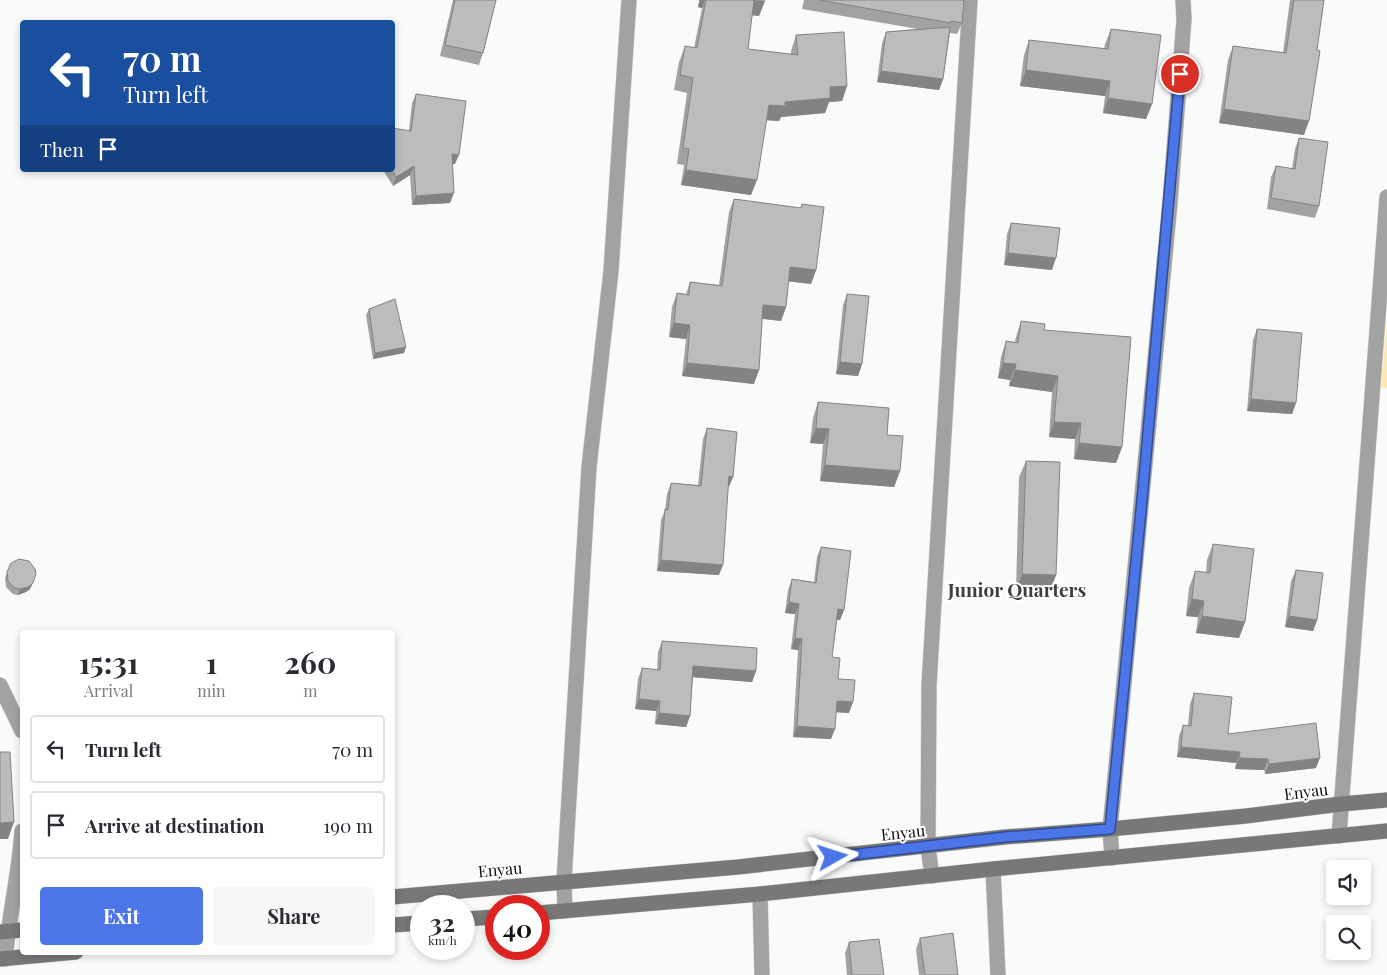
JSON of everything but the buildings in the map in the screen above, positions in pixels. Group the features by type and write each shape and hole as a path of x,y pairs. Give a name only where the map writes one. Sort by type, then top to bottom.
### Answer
{"street":[{"path":"565,911 564,881 589,467 610,271 629,0"},
{"path":"932,876 928,847 929,685 970,0"},
{"path":"1112,858 1110,829 1170,203 1184,20 1183,0"},
{"path":"1339,836 1384,264 1387,197"},
{"path":"0,685 20,727"},
{"name":"Enyau","path":"395,897 738,867 1005,837 1246,816 1387,800"},
{"path":"550,912 760,894 993,869 1387,831"},
{"path":"20,857 4,931 2,959 44,955"},
{"path":"993,869 998,975"},
{"path":"760,894 762,975"},
{"path":"395,926 410,924"},
{"path":"4,931 20,930"}],"shaded area":[{"path":"1387,320 1387,388 1381,387"}],"district":[{"name":"Junior Quarters","path":"1017,589"}],"route":[{"path":"833,857 1005,837 1110,829 1170,203 1180,74"}]}
